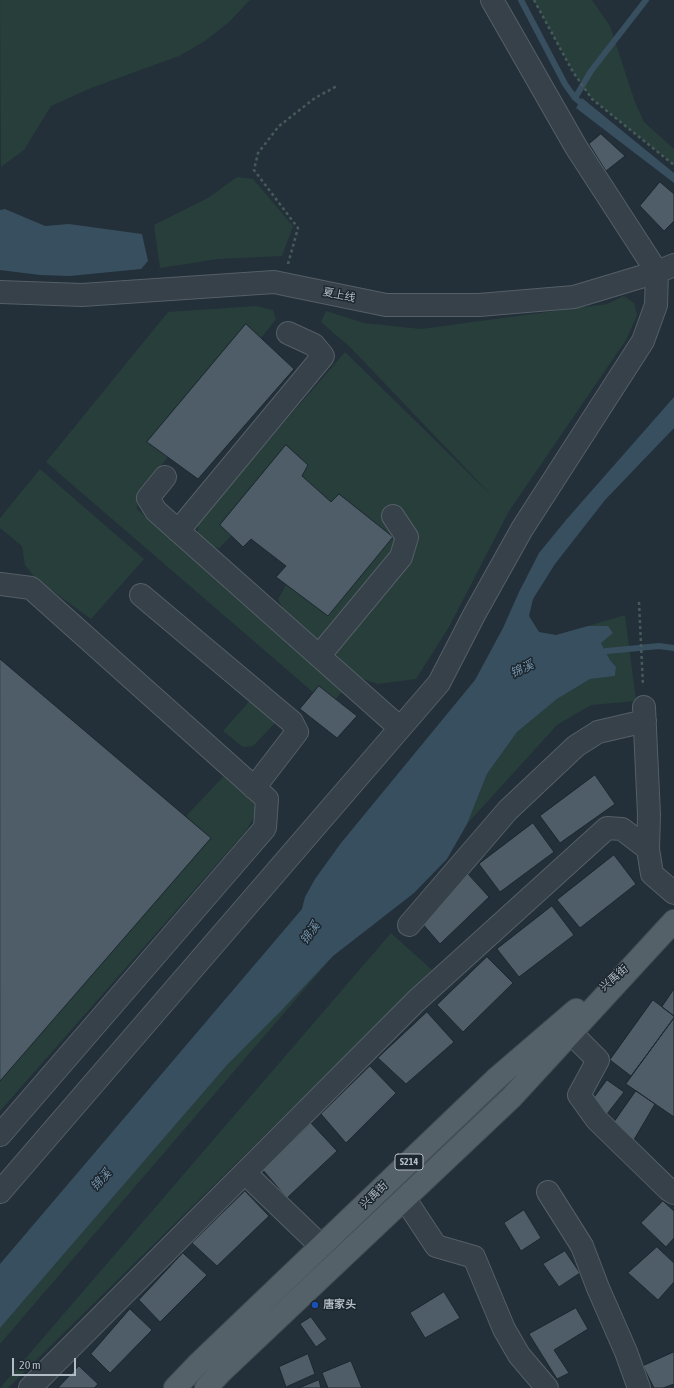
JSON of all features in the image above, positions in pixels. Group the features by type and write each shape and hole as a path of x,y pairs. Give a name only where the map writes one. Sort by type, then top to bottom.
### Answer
{"main road":[{"name":"兴禹街","path":"206,1388 221,1372 511,1098 674,921"},
{"name":"兴禹街","path":"175,1388 197,1365 498,1077 652,946"}],"street":[{"path":"0,1192 439,683 474,614 522,529 643,341 656,305 666,269 576,147 492,0"},
{"name":"夏上线","path":"0,292 82,295 274,282 386,305 479,305 574,297 666,269"},
{"path":"178,531 323,356 314,345 288,333"},
{"path":"165,477 148,498 156,511 400,728"},
{"path":"319,656 401,557 408,537 393,516"},
{"path":"0,584 31,588 267,799 265,828 0,1135"},
{"path":"141,594 292,722 297,732 254,788"},
{"path":"409,925 508,810 576,746 598,732 644,714 649,815 648,848 652,874 674,893"},
{"path":"30,1388 416,1001 607,828 622,829 648,848"},
{"path":"571,1033 598,1060 579,1095 597,1120 669,1190 674,1193"},
{"path":"245,1172 321,1246"},
{"path":"548,1192 582,1246 598,1288 626,1352 639,1388"},
{"path":"405,1199 436,1246 474,1257 504,1329 519,1355 547,1388"}],"path":[{"path":"534,0 573,72 592,99 674,165"},
{"path":"282,284 298,228 254,170 258,153 279,126 315,98 337,86"},
{"path":"639,602 644,714"}],"green space":[{"path":"0,0 250,0 229,22 205,41 179,56 91,88 51,106 24,150 1,167"},
{"path":"534,0 592,0 610,26 635,102 644,122 674,149 674,165 592,99 573,72"},
{"path":"237,177 253,179 293,226 282,256 218,259 160,268 154,225 208,198"},
{"path":"624,296 634,303 637,315 626,340 509,511 449,627 416,679 378,684 357,677 336,654 284,611 278,599 298,565 245,522 219,548 209,546 198,535 198,522 345,352 495,499 350,347 321,322 326,311 364,323 421,329 607,304"},
{"path":"256,306 273,310 276,319 138,495 137,509 342,692 329,706 46,462 168,312"},
{"path":"40,469 144,559 91,619 35,578 25,565 22,546 0,528 0,518"},
{"path":"625,615 636,701 591,705 557,725 467,824 487,774 517,732 557,699 590,679 615,676 616,667 610,660 601,643 613,633 608,626 588,626"},
{"path":"255,695 282,716 253,746 243,747 223,731"},
{"path":"224,776 253,801 257,812 246,831 0,1111 0,1081 211,838 186,816"},
{"path":"391,933 432,970 8,1388 0,1388"},
{"path":"333,956 0,1344 0,1328 227,1065"}],"water":[{"path":"582,98 674,173 674,183 576,108"},
{"path":"5,209 45,226 69,224 142,234 148,261 141,269 70,276 40,275 0,270 0,210"},
{"path":"674,397 674,428 605,500 555,564 533,599 529,616 539,632 556,635 588,626 608,626 613,633 601,643 610,660 616,667 615,676 590,679 557,699 517,732 487,774 467,824 447,859 414,893 333,956 227,1065 0,1328 0,1264 302,909 305,897 315,879 341,843 475,680 503,628 539,553"}],"building":[{"path":"601,134 625,156 606,171 589,144"},
{"path":"660,182 674,194 674,221 664,231 640,206"},
{"path":"246,324 294,369 198,479 147,442"},
{"path":"286,445 308,465 302,476 331,502 339,494 393,537 328,616 276,577 286,566 251,539 243,547 220,525"},
{"path":"0,659 211,838 0,1081"},
{"path":"319,686 357,716 337,738 300,709"},
{"path":"595,775 615,804 560,843 540,816"},
{"path":"533,823 554,852 500,892 479,864"},
{"path":"614,855 636,884 580,928 557,900"},
{"path":"468,874 489,897 440,944 421,922"},
{"path":"552,906 574,935 519,977 497,949"},
{"path":"487,957 513,983 463,1032 437,1005"},
{"path":"674,989 674,1016 662,1007"},
{"path":"653,1000 674,1016 674,1018 631,1076 610,1060"},
{"path":"427,1012 454,1042 406,1084 378,1058"},
{"path":"674,1018 674,1117 626,1084"},
{"path":"370,1066 396,1093 346,1143 321,1114"},
{"path":"607,1080 624,1092 607,1114 591,1102"},
{"path":"636,1091 655,1104 632,1143 610,1128"},
{"path":"311,1123 337,1151 287,1198 263,1170"},
{"path":"245,1191 269,1216 217,1266 192,1243"},
{"path":"663,1201 674,1211 674,1238 666,1247 641,1223"},
{"path":"524,1210 541,1238 521,1251 504,1223"},
{"path":"657,1247 674,1263 674,1282 658,1300 628,1273"},
{"path":"565,1251 580,1273 559,1287 543,1264"},
{"path":"183,1253 207,1275 160,1322 139,1300"},
{"path":"444,1292 460,1318 425,1338 410,1313"},
{"path":"576,1308 588,1329 554,1350 569,1373 557,1379 529,1334"},
{"path":"130,1309 152,1330 110,1373 91,1354"},
{"path":"311,1317 327,1339 316,1347 300,1324"},
{"path":"674,1352 674,1384 663,1388 654,1388 643,1366"},
{"path":"308,1354 315,1374 286,1387 279,1367"},
{"path":"351,1361 362,1388 328,1388 322,1373"},
{"path":"79,1366 98,1384 94,1388 58,1388"},
{"path":"319,1380 321,1388 299,1388"}],"waterway":[{"path":"521,0 565,84 575,98 586,107"},
{"path":"575,98 591,71 646,0"},
{"name":"锦溪","path":"598,653 659,646 674,648"}],"place":[{"name":"唐家头","path":"315,1305"}]}
